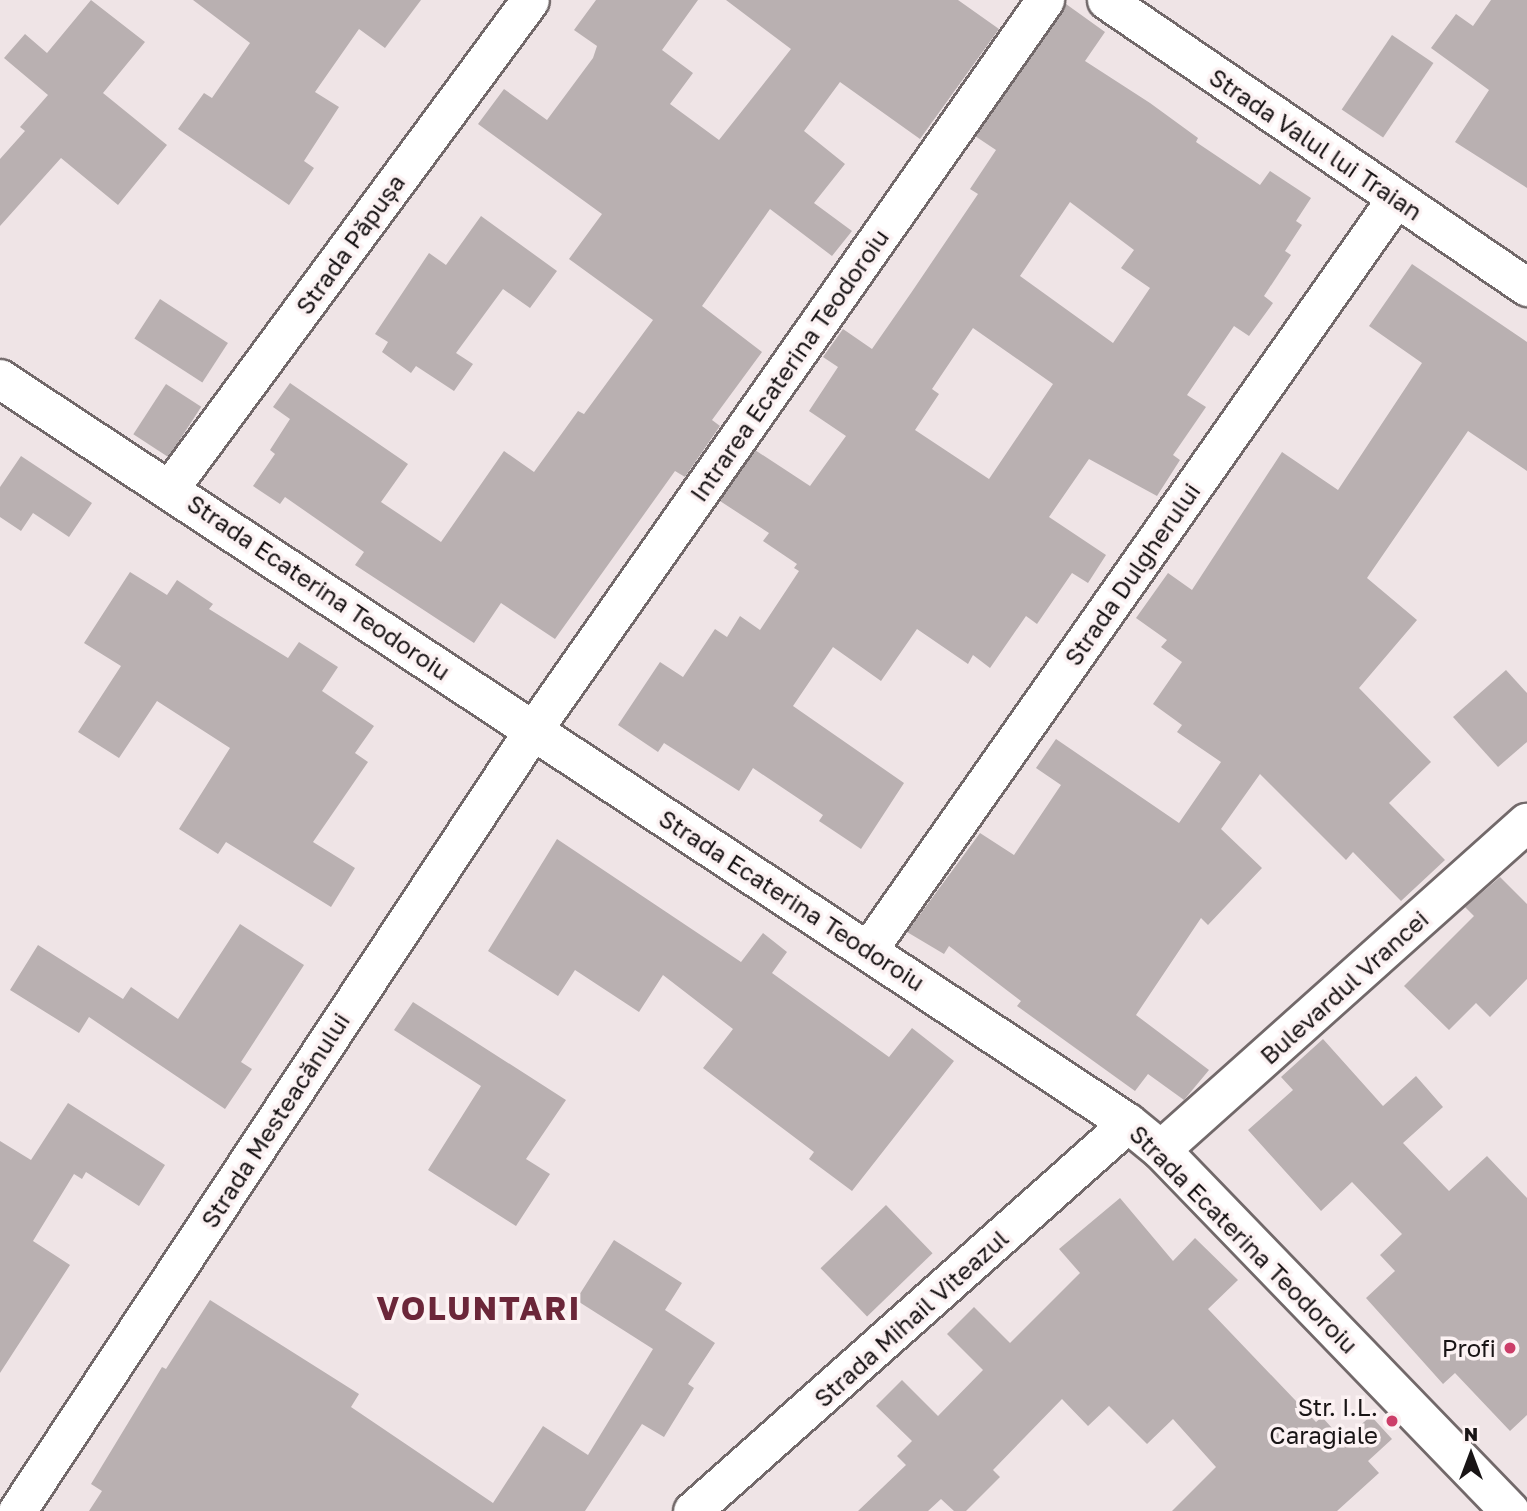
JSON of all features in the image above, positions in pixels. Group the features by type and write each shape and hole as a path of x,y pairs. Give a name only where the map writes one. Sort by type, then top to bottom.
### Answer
{"street":[{"name":"Strada Păpușa","path":"170,488 530,0"},
{"name":"Intrarea Ecaterina Teodoroiu","path":"533,730 1045,0"},
{"name":"Strada Valul lui Traian","path":"1105,0 1396,198 1521,273"},
{"name":"Strada Dulgherului","path":"868,950 1396,198"},
{"name":"Strada Ecaterina Teodoroiu","path":"0,379 170,488 1128,1123 1161,1150 1510,1511"},
{"name":"Strada Mesteacănului","path":"17,1511 533,730"},
{"name":"Bulevardul Vrancei","path":"1161,1150 1527,823"},
{"name":"Strada Mihail Viteazul","path":"692,1511 1128,1123"}],"building":[{"path":"91,0 145,42 103,93 167,145 118,205 61,158 0,226 0,159 25,131 20,127 48,95 4,58 25,34 47,53"},
{"path":"193,0 421,0 385,48 359,29 315,92 339,107 304,161 314,168 289,205 178,129 204,93 212,98 250,43"},
{"path":"596,0 698,0 662,50 693,73 670,104 719,140 791,49 726,0 958,0 999,29 920,139 840,82 804,131 845,164 814,203 852,231 832,256 770,209 702,306 762,352 712,420 720,426 685,477 675,471 555,639 501,603 474,643 355,565 364,552 285,497 280,504 253,486 275,454 270,450 290,419 273,407 290,383 408,464 381,502 441,542 504,451 534,472 578,411 584,414 653,320 569,259 602,214 478,124 504,89 547,120 593,58 597,46 574,30"},
{"path":"1491,0 1527,0 1527,188 1455,142 1489,90 1431,48 1456,14 1473,26"},
{"path":"1066,4 1105,32 1085,61 1150,103 1198,138 1196,142 1260,185 1270,171 1311,198 1296,221 1302,225 1285,251 1291,255 1264,296 1273,303 1249,336 1234,326 1187,395 1206,407 1173,455 1180,460 1157,496 1089,459 1049,517 1106,555 1088,583 1072,573 1037,624 1026,616 990,668 973,655 968,664 917,629 881,681 833,647 793,706 904,783 861,849 819,821 823,815 753,768 739,791 664,743 658,752 618,725 660,662 683,677 715,629 727,637 740,616 760,630 799,571 794,568 797,564 763,541 769,533 720,501 755,450 810,486 846,436 809,411 838,367 823,357 843,329 872,349 911,293 978,194 970,189 996,150 975,136","holes":["1070,202 1134,250 1121,268 1150,288 1113,343 1020,276","973,328 1053,384 989,479 915,430 939,394 932,389"]},
{"path":"1392,35 1433,63 1383,138 1342,110"},
{"path":"481,216 557,271 530,308 503,289 456,353 473,364 454,391 416,366 411,373 382,352 388,342 375,334 429,253 446,265"},
{"path":"1412,264 1527,342 1527,471 1468,431 1367,578 1417,620 1359,688 1431,762 1389,803 1445,860 1401,901 1353,852 1346,860 1260,774 1221,829 1262,868 1208,925 1201,918 1136,1015 1209,1070 1184,1100 1148,1074 1135,1091 1017,1006 1021,1001 949,946 944,954 907,932 980,833 1014,855 1061,785 1036,768 1056,739 1179,823 1221,762 1177,732 1182,725 1153,704 1182,662 1161,647 1167,640 1136,618 1168,573 1192,590 1282,452 1338,490 1422,363 1369,326"},
{"path":"160,299 228,343 202,383 134,338"},
{"path":"166,384 201,407 169,457 133,434"},
{"path":"21,456 92,503 69,537 33,513 21,531 0,517 0,487"},
{"path":"130,572 167,595 177,580 213,604 209,609 288,658 299,642 338,667 322,691 374,726 355,753 368,762 313,842 355,868 331,907 226,842 218,854 179,829 230,748 157,701 119,758 78,732 121,666 84,643"},
{"path":"1506,670 1527,693 1527,742 1498,767 1453,717"},
{"path":"557,839 741,962 763,933 787,952 772,973 889,1057 912,1028 954,1061 852,1191 809,1159 814,1152 703,1068 733,1029 663,975 639,1012 575,970 558,996 488,951"},
{"path":"1500,877 1527,904 1527,979 1490,1017 1476,1003 1449,1030 1404,986 1474,916 1465,907"},
{"path":"240,924 304,965 241,1062 252,1069 225,1109 89,1017 79,1033 10,990 38,945 123,999 131,987 178,1019"},
{"path":"413,1002 566,1100 526,1159 550,1174 516,1226 428,1170 481,1086 394,1030"},
{"path":"1323,1039 1383,1106 1416,1076 1443,1107 1403,1143 1449,1191 1487,1156 1527,1198 1527,1415 1510,1431 1455,1373 1443,1384 1366,1298 1395,1271 1380,1255 1402,1234 1352,1182 1321,1211 1248,1130 1293,1090 1281,1077"},
{"path":"68,1103 165,1165 139,1206 86,1172 82,1179 74,1174 33,1241 70,1265 0,1373 0,1141 31,1160"},
{"path":"1120,1198 1173,1261 1195,1238 1238,1280 1208,1309 1316,1422 1322,1417 1343,1440 1371,1416 1392,1439 1368,1461 1379,1473 1337,1511 1172,1511 1216,1467 1173,1419 1147,1444 1109,1406 1088,1426 1062,1399 993,1470 1000,1477 966,1511 954,1511 941,1499 928,1511 858,1511 906,1465 897,1456 912,1441 876,1406 902,1380 938,1416 983,1370 947,1334 974,1307 1010,1343 1080,1273 1059,1249"},
{"path":"886,1205 933,1253 867,1316 821,1268"},
{"path":"614,1240 682,1283 665,1310 715,1343 688,1384 694,1388 664,1437 642,1424 585,1511 89,1511 102,1491 91,1484 162,1367 166,1369 210,1300 359,1394 351,1407 493,1503 543,1426 588,1455 653,1349 576,1300"}],"place":[{"name":"Profi","path":"1510,1348"},
{"name":"Str. I.L. Caragiale","path":"1392,1421"}],"district":[{"name":"VOLUNTARI","path":"479,1308"}]}
